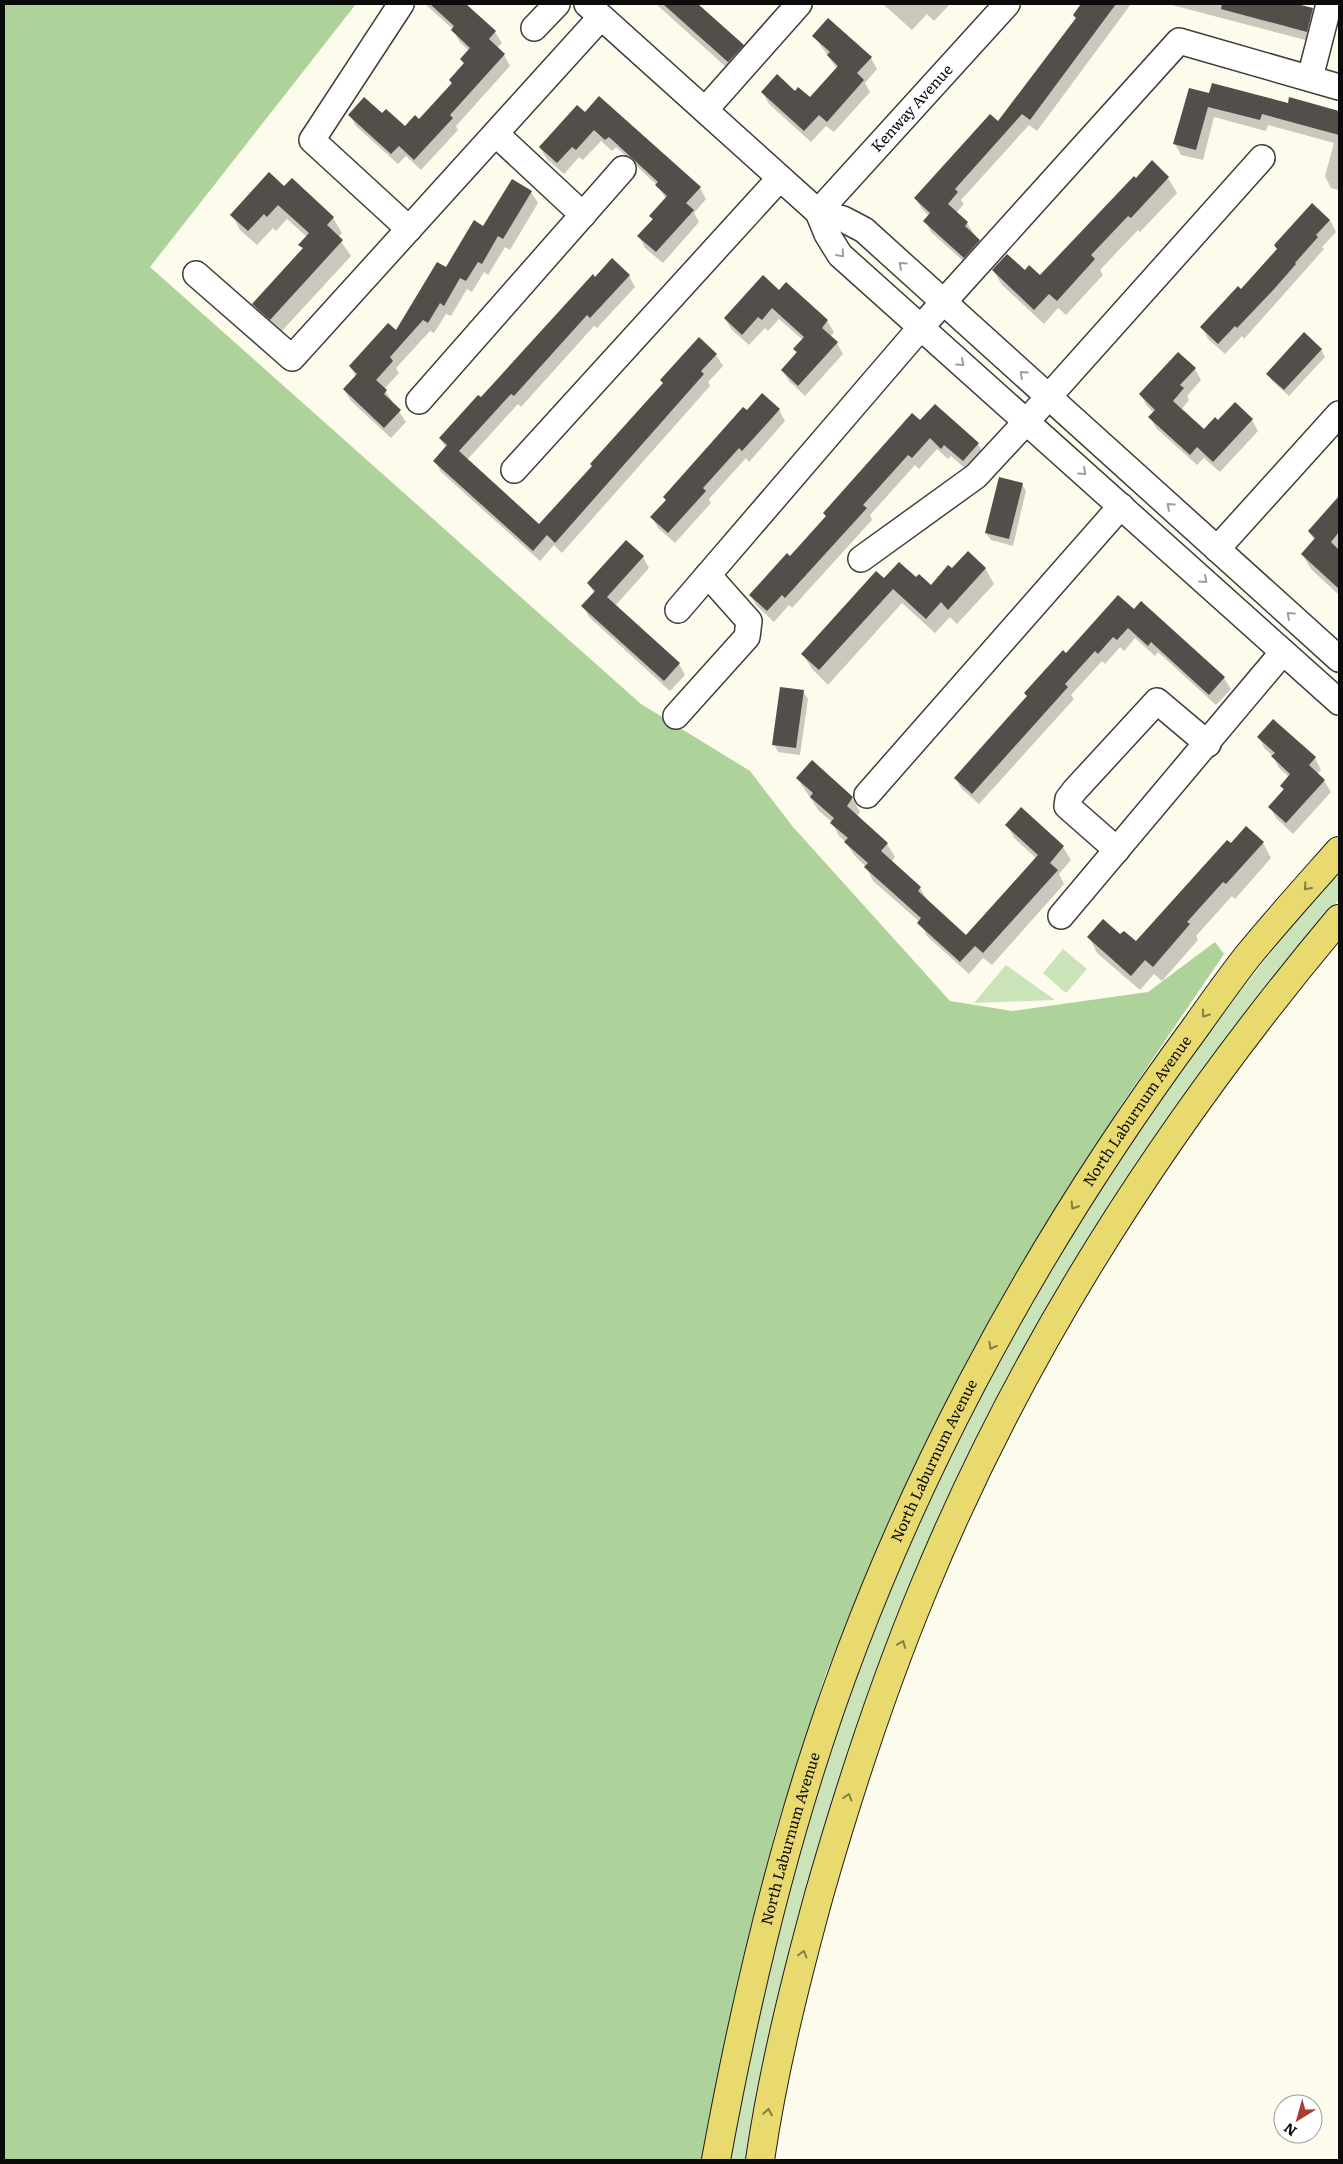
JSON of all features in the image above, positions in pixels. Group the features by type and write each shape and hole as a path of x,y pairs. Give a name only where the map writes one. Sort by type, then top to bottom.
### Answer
{"main road":[{"name":"North Laburnum Avenue","path":"716,2160 736,2049 761,1939 810,1769 844,1671 881,1577 948,1428 1040,1260 1150,1088 1247,957 1339,851"},
{"path":"760,2160 775,2072 799,1969 835,1837 887,1680 926,1583 991,1442 1035,1358 1130,1199 1215,1075 1339,919"}],"street":[{"path":"401,4 312,140 409,229"},
{"path":"534,28 557,4"},
{"path":"705,110 799,4"},
{"name":"Kenway Avenue","path":"818,212 1007,4"},
{"path":"1310,78 1329,4"},
{"path":"196,274 292,358 496,134 594,10 818,212 842,219 864,230 1217,549 1330,645"},
{"path":"678,610 943,302 1179,41 1339,87"},
{"path":"496,134 582,215"},
{"path":"861,558 976,476 1262,158"},
{"path":"419,401 623,169"},
{"path":"514,470 780,178"},
{"path":"818,212 827,234 840,255 1339,702"},
{"path":"1217,549 1339,414"},
{"path":"867,795 1121,506"},
{"path":"676,716 747,637 749,620 708,575"},
{"path":"1061,916 1208,744 1290,658 1330,645"},
{"path":"1117,850 1067,806 1068,800 1075,790 1157,701 1208,744"}],"green space":[{"path":"4,4 356,4 150,267 641,704 750,771 793,827 950,1001 1012,1011 1148,992 1215,942 1224,954 1120,1107 979,1342 891,1520 826,1673 776,1829 737,1984 707,2160 4,2160"},
{"path":"1339,873 1339,898 1325,921 1215,1062 891,1642 749,2160 727,2160 797,1845 843,1704 893,1576 952,1449 1012,1331 1094,1194 1180,1067 1296,921"},
{"path":"1063,949 1087,969 1066,993 1043,973"},
{"path":"1006,965 1055,1000 974,1003"}],"building":[{"path":"430,4 466,4 496,31 489,39 505,54 450,115 453,118 414,160 399,146 391,154 348,115 364,97 382,113 386,109 405,126 415,115 419,119 452,83 449,80 464,63 460,59 470,48 451,30 454,26"},
{"path":"663,4 698,4 744,45 728,62"},
{"path":"1081,4 1116,4 1030,120 1022,114 955,189 958,192 948,204 968,222 965,226 980,240 964,258 923,221 930,213 914,198 990,114 998,121 1076,18 1073,15"},
{"path":"1222,4 1297,4 1313,8 1307,32 1221,9"},
{"path":"828,18 872,57 857,73 864,80 827,122 819,115 804,131 761,92 777,74 795,91 798,87 810,97 838,66 827,55 830,52 812,36"},
{"path":"1212,83 1288,103 1289,97 1339,111 1339,135 1262,114 1260,120 1208,107 1196,150 1173,144 1189,88 1209,93"},
{"path":"599,96 701,187 686,203 694,210 656,252 637,236 653,219 649,216 667,196 655,185 658,182 609,137 605,140 594,130 576,150 572,147 557,163 539,147 577,105 585,112"},
{"path":"1152,160 1169,177 1131,218 1128,216 1091,255 1095,259 1057,301 1049,294 1034,310 992,270 1007,254 1025,270 1029,265 1040,275 1134,176 1136,178"},
{"path":"269,172 284,186 292,178 334,217 327,225 343,240 270,320 252,304 303,248 298,245 309,233 278,205 267,217 264,214 248,231 230,215"},
{"path":"512,179 532,191 503,239 498,236 482,264 478,262 466,281 460,278 444,306 440,303 428,323 423,320 390,357 393,361 376,380 387,390 384,394 401,410 384,428 343,389 357,374 349,366 388,323 396,330 437,262 446,267 474,220 483,226"},
{"path":"1312,203 1330,220 1275,288 1237,328 1235,326 1218,344 1200,327 1238,286 1241,289 1277,249 1274,245"},
{"path":"612,258 630,275 590,318 587,315 514,396 511,394 459,451 539,524 592,466 590,464 663,383 660,380 699,337 717,354 701,371 704,374 555,543 547,535 533,551 433,461 447,445 439,438 478,395 481,397 593,274 595,277"},
{"path":"763,275 779,290 786,282 828,320 822,328 838,342 798,386 781,370 797,352 793,349 804,337 772,308 762,320 758,317 742,335 724,318"},
{"path":"1304,332 1322,349 1284,390 1266,374"},
{"path":"1178,352 1196,368 1180,385 1184,388 1173,401 1204,429 1215,417 1218,420 1235,402 1253,419 1213,462 1197,447 1190,455 1148,417 1155,410 1139,394"},
{"path":"762,393 780,409 742,451 739,448 703,488 706,491 668,533 650,517 666,500 663,497 743,407 747,410"},
{"path":"935,404 979,443 963,461 944,445 941,449 930,438 912,458 908,455 863,505 867,508 785,598 782,595 767,611 749,595 787,553 790,556 826,516 823,513 912,413 920,420"},
{"path":"999,477 1023,483 1009,539 985,533"},
{"path":"1339,496 1339,532 1331,542 1339,550 1339,589 1301,554 1315,538 1308,531"},
{"path":"626,540 644,556 607,597 680,663 664,681 581,606 595,591 587,583"},
{"path":"968,551 986,568 948,610 941,602 926,619 893,589 819,670 801,654 876,571 884,578 899,562 916,577 919,574 931,585 948,565 952,568"},
{"path":"1118,595 1134,609 1141,601 1225,677 1209,695 1151,642 1148,646 1128,628 1117,640 1113,637 1098,654 1095,651 1065,684 1068,687 972,794 954,778 1027,696 1024,693 1063,650 1066,653"},
{"path":"780,687 804,690 796,748 772,745"},
{"path":"1273,719 1316,757 1309,765 1325,780 1286,823 1268,807 1284,789 1280,786 1290,774 1271,756 1275,753 1257,737"},
{"path":"812,760 853,797 847,806 888,843 881,851 921,887 918,891 966,935 1038,855 1005,825 1021,807 1064,846 1050,863 1058,870 983,953 975,946 960,962 917,923 921,918 864,867 868,863 844,842 848,838 830,823 834,818 810,797 813,793 796,778"},
{"path":"1246,826 1264,842 1226,884 1223,882 1187,922 1190,924 1153,967 1145,960 1131,976 1087,937 1103,919 1120,934 1124,931 1136,941 1227,840 1231,843"}]}
